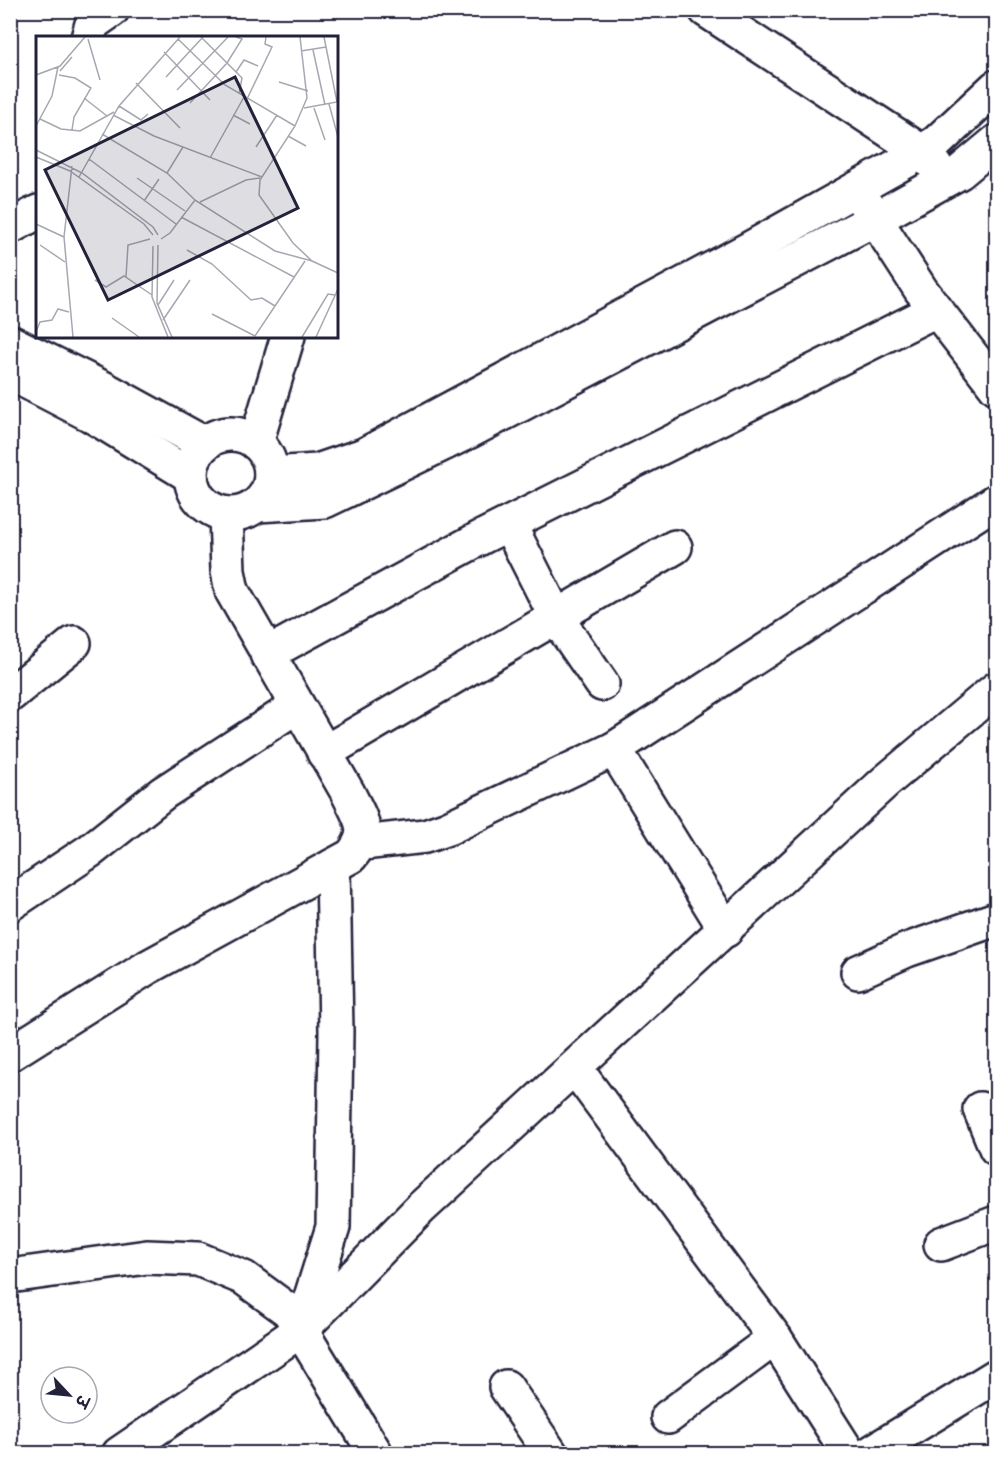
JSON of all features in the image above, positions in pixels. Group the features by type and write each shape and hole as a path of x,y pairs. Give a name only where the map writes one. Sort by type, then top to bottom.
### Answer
{"street":[{"path":"89,36 92,24 112,10"},
{"path":"706,10 922,152 947,178"},
{"path":"271,474 317,471 364,454 857,190 937,142 996,87"},
{"path":"257,504 325,501 470,431 875,219 960,172 996,142"},
{"path":"857,190 936,310 996,387"},
{"path":"10,227 36,213"},
{"path":"267,654 509,524 936,310"},
{"path":"256,443 287,338"},
{"path":"10,342 101,387 205,444"},
{"path":"10,374 90,415 191,476"},
{"path":"223,434 236,434 256,443 267,456 271,474 266,494 246,511 226,514 208,507 198,498 191,476 194,459 205,444 223,434"},
{"path":"363,843 425,836 448,828 614,749 996,501"},
{"path":"10,1054 148,967 351,856 363,843 364,825 232,591 228,571 226,514"},
{"path":"509,524 556,617 602,684"},
{"path":"324,753 675,548"},
{"path":"10,695 74,643"},
{"path":"119,1454 301,1330 422,1207 885,782 996,689"},
{"path":"10,904 91,850 163,793 297,706"},
{"path":"614,749 726,930"},
{"path":"301,1330 333,1227 336,1032 333,866"},
{"path":"858,972 907,950 996,920"},
{"path":"575,1068 775,1338 849,1454"},
{"path":"980,1109 996,1148"},
{"path":"941,1244 996,1223"},
{"path":"10,1276 147,1257 198,1259 244,1278 289,1311 376,1454"},
{"path":"668,1417 775,1338"},
{"path":"889,1449 996,1376"},
{"path":"506,1387 551,1454"}]}
